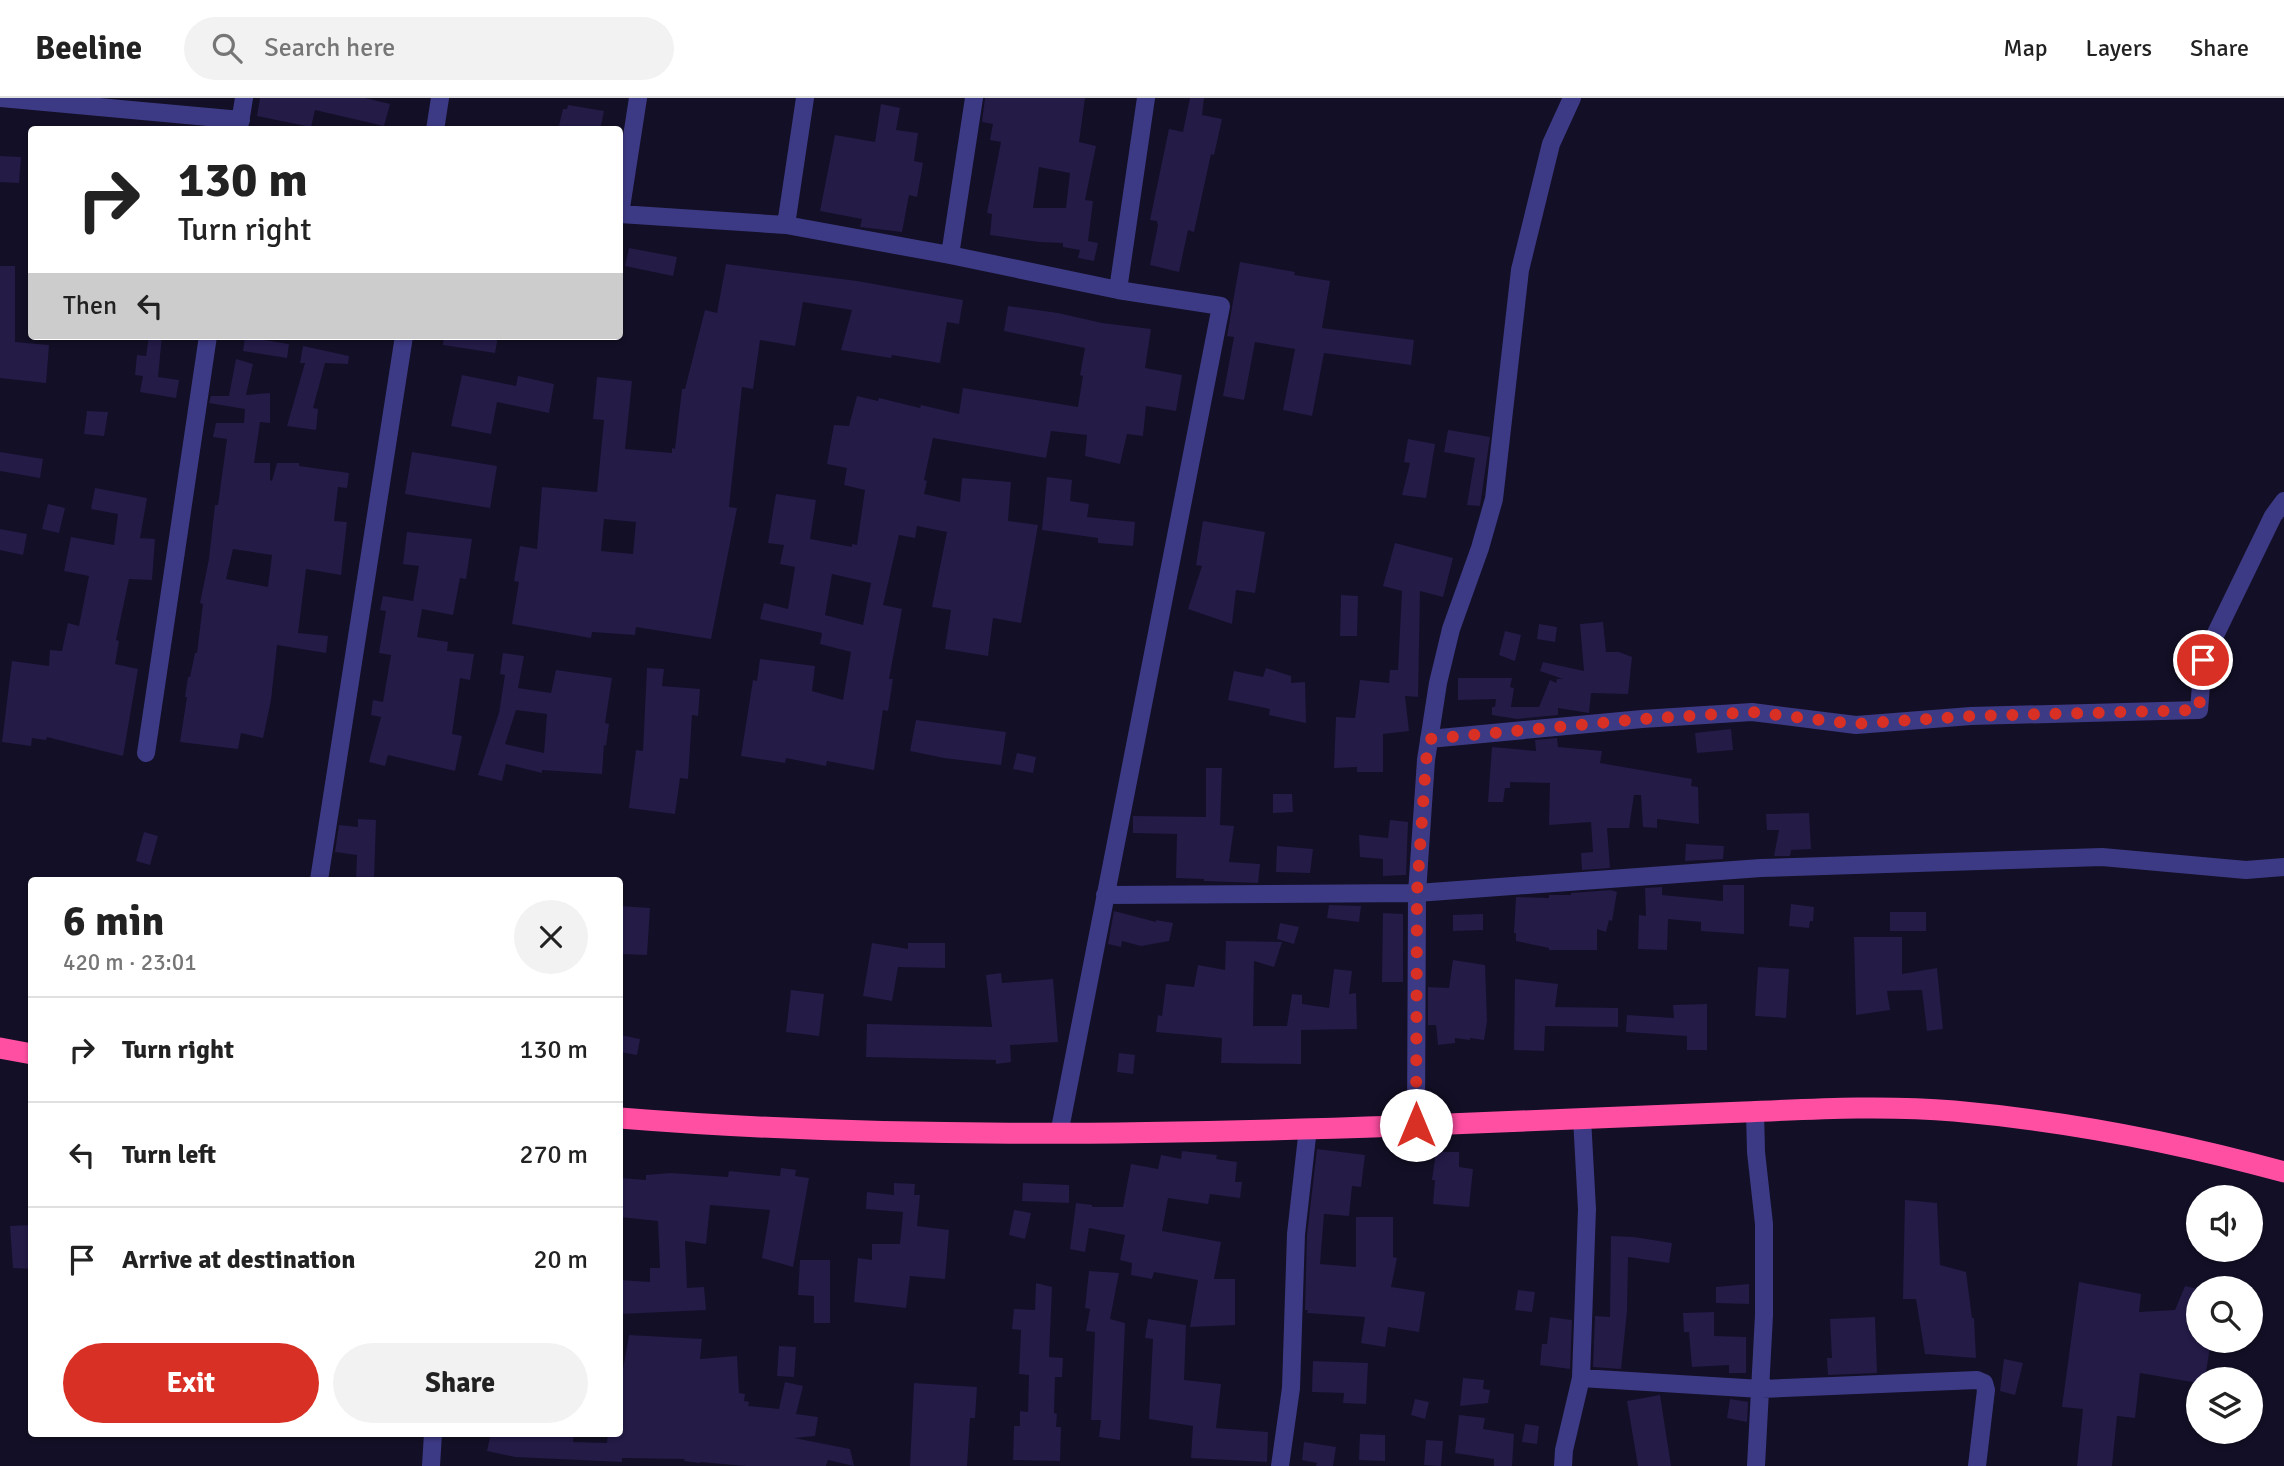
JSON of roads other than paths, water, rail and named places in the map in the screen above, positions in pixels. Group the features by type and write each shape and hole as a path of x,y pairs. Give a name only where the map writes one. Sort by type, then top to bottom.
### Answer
{"highway":[{"path":"0,1048 28,1053"},
{"path":"623,1118 784,1129 1059,1134 1416,1125 1755,1111 1951,1111 2094,1129 2174,1144 2284,1172"}],"street":[{"path":"0,98 240,125 244,98"},
{"path":"436,126 440,98"},
{"path":"623,195 638,98"},
{"path":"786,225 805,98"},
{"path":"950,255 974,98"},
{"path":"1118,290 1146,98"},
{"path":"1416,1125 1417,892 1429,739 1438,683 1451,629 1494,499 1520,271 1551,144 1572,98"},
{"path":"623,214 786,225 1118,290 1221,306 1059,1134"},
{"path":"146,753 207,340"},
{"path":"319,877 403,340"},
{"path":"1429,739 1642,719 1752,712 1856,724 1971,716 2199,710 2203,660 2273,516 2284,501"},
{"path":"1105,895 1417,892 1761,868 2102,857 2246,870 2284,867"},
{"path":"1755,1111 1756,1152 1765,1224 1761,1389 1756,1466"},
{"path":"1563,1466 1564,1450 1581,1378 1587,1209 1582,1118"},
{"path":"1280,1466 1291,1388 1296,1234 1308,1128"},
{"path":"1581,1378 1761,1389 1977,1380 1984,1383 1986,1390 1977,1466"},
{"path":"430,1466 433,1437"}]}
